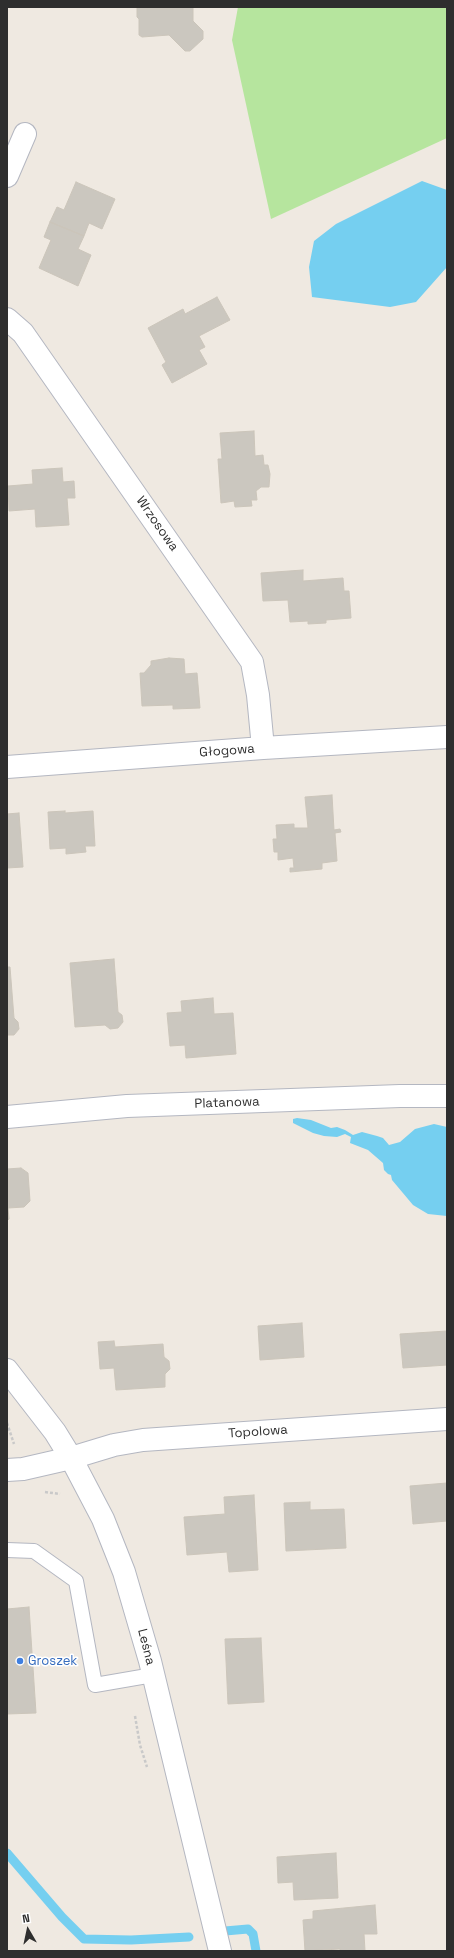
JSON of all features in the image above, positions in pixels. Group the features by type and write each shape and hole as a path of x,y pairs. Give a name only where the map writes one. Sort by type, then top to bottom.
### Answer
{"street":[{"path":"7,176 26,134"},
{"name":"Wrzosowa","path":"7,319 23,333 252,662 258,695 263,748"},
{"name":"Głogowa","path":"7,767 263,748 447,737"},
{"name":"Platanowa","path":"7,1117 127,1106 400,1096 447,1096"},
{"name":"Leśna","path":"7,1370 50,1426 71,1458 92,1496 114,1546 138,1616 220,1951"},
{"name":"Topolowa","path":"7,1470 23,1469 71,1458 114,1445 143,1440 447,1419"}],"lane":[{"path":"7,1550 34,1551 76,1581 95,1685 153,1674"}],"path":[{"path":"7,1423 13,1439"},
{"path":"39,1493 56,1492 65,1496"},
{"path":"132,1678 135,1696 135,1724 149,1772"}],"green space":[{"path":"238,7 447,7 447,138 271,219 232,40"}],"water":[{"path":"422,181 447,190 447,267 416,302 390,307 312,297 309,267 314,241 336,224"},
{"path":"297,1118 311,1120 331,1128 337,1127 353,1135 362,1132 377,1136 383,1138 389,1145 400,1142 415,1129 434,1124 447,1127 447,1216 428,1214 413,1205 392,1180 391,1175 384,1170 383,1163 368,1150 350,1143 351,1137 345,1134 337,1137 313,1133 293,1123 293,1119"}],"building":[{"path":"137,7 193,7 193,21 203,31 203,39 190,51 185,51 169,35 142,37 139,35"},
{"path":"76,182 115,199 102,229 89,223 84,236 50,222 57,207 64,210"},
{"path":"50,222 84,236 78,249 91,255 78,286 39,268 51,240 44,237"},
{"path":"217,297 230,320 199,336 205,347 199,350 207,364 172,383 162,365 166,362 148,328 183,309 185,314"},
{"path":"254,431 255,456 263,455 264,465 268,465 270,474 269,487 261,487 256,491 257,500 251,500 252,506 235,507 234,501 221,503 218,459 222,459 220,433"},
{"path":"62,468 63,482 74,481 75,498 67,498 69,525 36,527 35,509 9,511 8,486 33,484 32,470"},
{"path":"303,570 303,581 343,578 344,591 349,591 351,618 326,620 326,623 308,624 308,621 290,622 288,600 263,601 261,573"},
{"path":"169,658 184,659 185,674 197,673 200,708 173,709 173,705 142,706 140,673 144,673 151,665 151,661"},
{"path":"332,795 334,830 340,829 341,832 335,833 337,861 322,863 322,869 290,872 290,868 294,868 293,858 278,860 278,852 274,852 273,839 277,839 276,825 294,824 294,828 308,828 305,797"},
{"path":"65,811 65,813 93,811 95,846 85,846 86,852 66,854 66,848 50,849 48,812"},
{"path":"19,813 23,867 7,868 7,814"},
{"path":"114,959 118,1012 122,1015 123,1022 118,1028 110,1029 105,1025 75,1027 70,963"},
{"path":"7,967 10,967 14,1018 18,1022 19,1029 14,1035 7,1035"},
{"path":"213,998 214,1014 233,1013 236,1054 186,1058 185,1045 170,1046 167,1013 182,1012 181,1001"},
{"path":"21,1168 28,1173 30,1201 24,1207 8,1208 9,1219 7,1221 7,1169"},
{"path":"302,1323 304,1357 260,1360 258,1326"},
{"path":"447,1331 447,1365 403,1368 400,1334"},
{"path":"114,1341 115,1347 163,1344 164,1357 169,1361 170,1369 165,1374 165,1387 116,1390 114,1368 100,1369 98,1342"},
{"path":"447,1483 447,1521 413,1524 410,1486"},
{"path":"254,1495 258,1570 229,1572 227,1552 187,1555 184,1517 225,1514 224,1497"},
{"path":"310,1502 310,1510 344,1509 346,1548 286,1551 284,1503"},
{"name":"Groszek","path":"29,1607 36,1713 7,1714 7,1609"},
{"path":"261,1638 264,1702 228,1704 225,1639"},
{"path":"336,1853 338,1898 294,1900 293,1882 278,1883 277,1857"},
{"path":"375,1905 377,1934 364,1934 365,1951 340,1951 340,1949 305,1951 303,1920 313,1919 313,1911"}],"waterway":[{"path":"7,1853 62,1917 84,1939 131,1940 189,1937"},
{"path":"225,1931 248,1929 253,1934 256,1951"}],"place":[{"name":"Groszek","path":"20,1661"}]}
